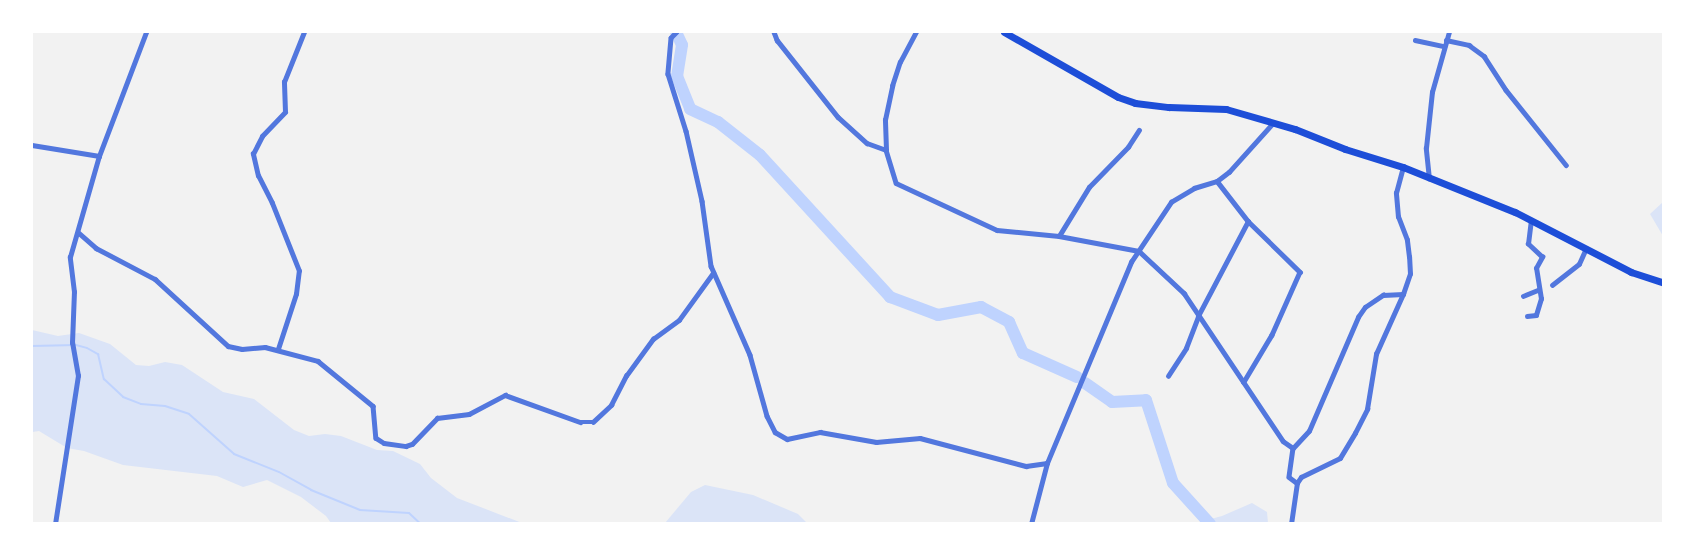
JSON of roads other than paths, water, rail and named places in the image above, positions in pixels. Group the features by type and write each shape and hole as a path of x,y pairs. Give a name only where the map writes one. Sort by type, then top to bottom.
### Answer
{"main road":[{"path":"1004,32 1118,97 1135,103 1169,107 1226,109 1403,166 1429,179 1531,220 1631,272 1664,283"}],"street":[{"path":"55,524 78,376 72,343 74,291 70,257 79,233 99,156 146,32"},
{"path":"278,350 296,294 298,271 272,203 258,176 253,154 262,136 285,112 284,82 304,32"},
{"path":"677,32 671,38 668,74 686,131 702,201 713,273 750,355 767,416 775,432 787,439 820,432 876,442 920,438 1026,465 1047,463"},
{"path":"774,32 777,40 838,117 867,143 886,150"},
{"path":"916,32 900,62 885,120 886,150 896,183 997,230 1059,236 1139,251 1168,276 1283,441 1293,448"},
{"path":"1429,179 1427,129 1432,92 1449,32"},
{"path":"1415,40 1444,46"},
{"path":"1446,40 1469,45 1484,56 1506,90 1566,165"},
{"path":"1031,524 1047,463 1131,262 1170,202 1194,188 1217,181 1250,152 1273,123"},
{"path":"1059,236 1089,187 1128,147 1139,130"},
{"path":"32,145 99,156"},
{"path":"1291,524 1297,483 1301,477 1340,458 1355,433 1366,409 1376,354 1404,294 1410,274 1409,257 1398,217 1396,193 1403,166"},
{"path":"1217,181 1248,221 1300,272 1272,335 1244,382"},
{"path":"1527,316 1536,315 1541,299 1536,268 1542,257 1528,244 1531,220"},
{"path":"1168,376 1186,348 1198,316 1248,221"},
{"path":"79,233 96,249 155,279 228,346 234,349 265,347 314,359 369,402 375,412 374,435 384,443 410,445 438,418 469,414 505,395 580,422 593,422 611,405 626,376 652,339 679,320 713,273"},
{"path":"1552,285 1579,264 1586,248"},
{"path":"1523,296 1538,290"},
{"path":"1297,483 1289,477 1293,448 1309,431 1358,317 1365,307 1383,295 1404,294"}],"waterway":[{"path":"676,32 682,45 677,76 690,109 718,122 760,155 890,297 938,315 981,307 1009,322 1023,353 1077,377"},
{"path":"32,346 76,345 87,348 98,354 104,379 123,397 141,404 165,406 189,414 234,454 279,472 311,490 360,510 409,513 421,524"},
{"path":"1085,383 1112,402 1146,400 1173,483 1210,524"}]}
